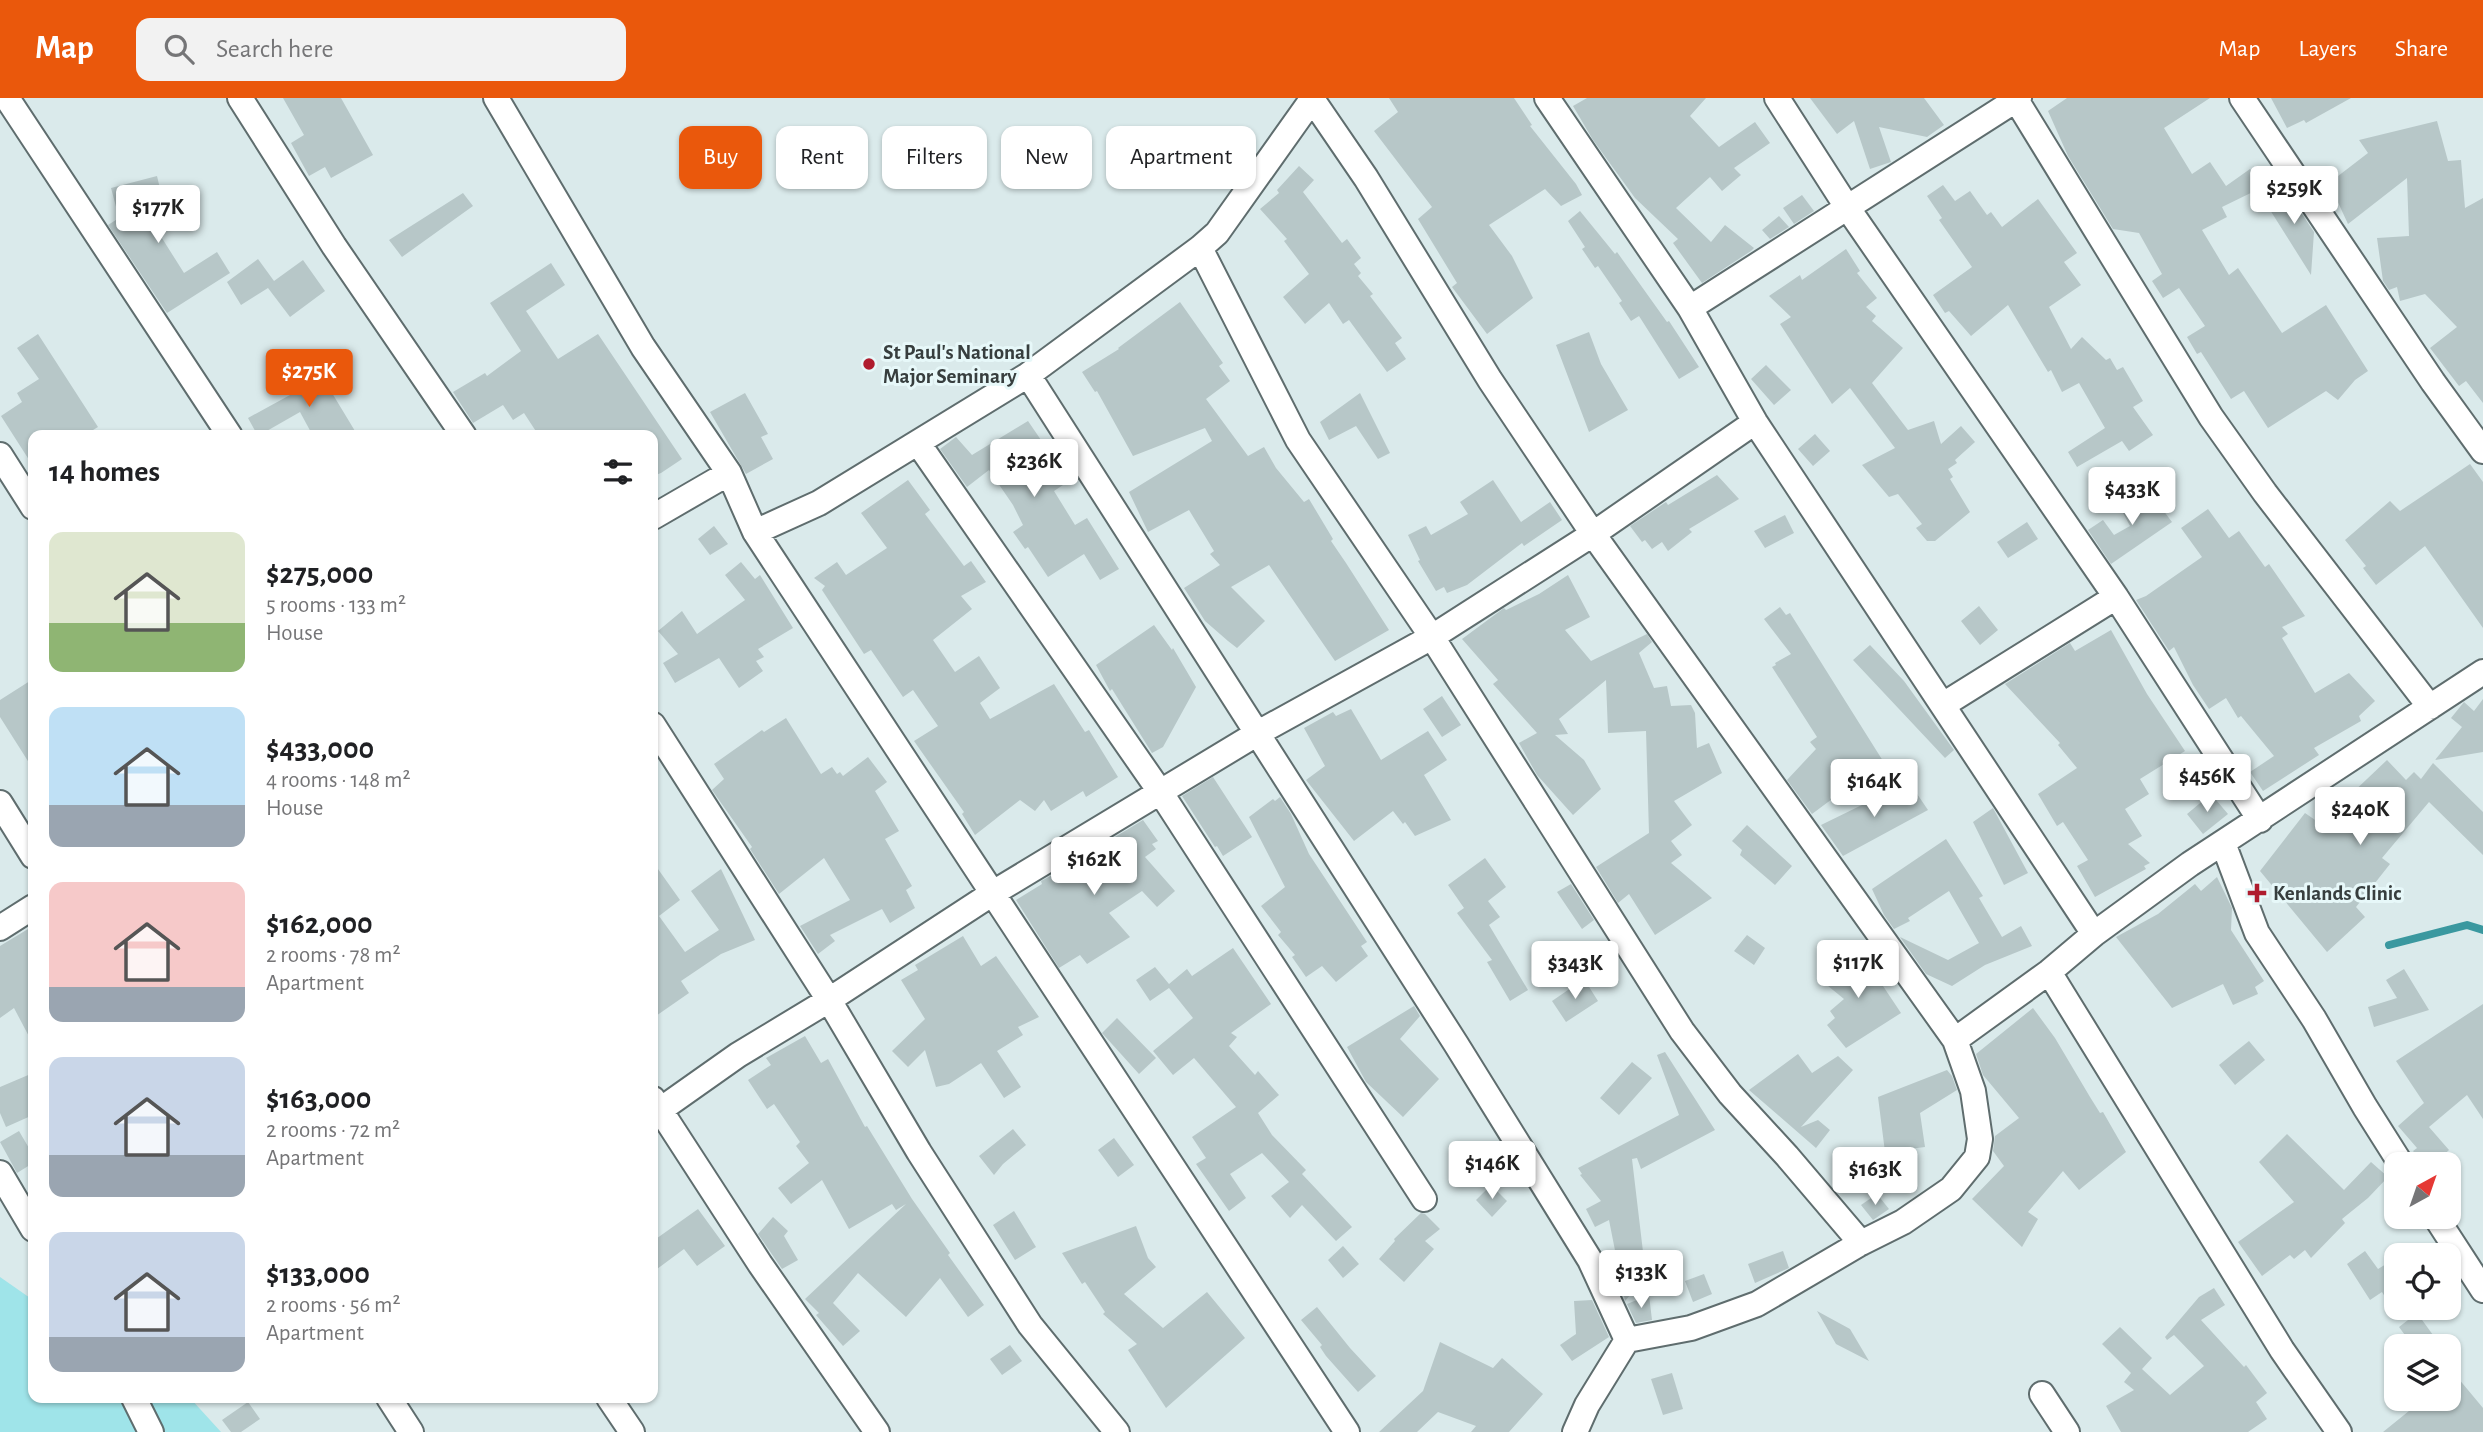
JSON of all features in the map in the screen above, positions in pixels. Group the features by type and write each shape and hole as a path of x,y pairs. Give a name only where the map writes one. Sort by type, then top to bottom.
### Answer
{"street":[{"path":"7,98 226,430"},
{"path":"240,98 334,246 460,430"},
{"path":"496,98 643,347 729,473 755,533 1347,1432"},
{"path":"1548,98 1690,308 1755,422 2094,934"},
{"path":"1777,98 1847,207 2116,597 2260,820"},
{"path":"2242,98 2433,382 2479,436"},
{"path":"755,533 820,503 1028,375 1199,248 1217,233 1312,99 1366,178 1490,380 1594,534 1955,1040 1973,1091 1980,1139 1977,1157 1951,1189 1903,1222 1861,1243 1757,1304 1691,1328 1627,1340 1587,1405 1575,1432"},
{"path":"1690,308 2017,99 2211,417 2265,494 2430,707"},
{"path":"1199,248 1298,440 1432,637 1682,1031 1730,1094 1861,1243"},
{"path":"1028,375 1258,733 1590,1260 1627,1340"},
{"path":"658,1106 829,1000 993,893 1258,733 1432,637 1594,534 1755,422"},
{"path":"918,443 1161,793 1423,1199"},
{"path":"0,455 28,498"},
{"path":"658,514 729,473"},
{"path":"1943,705 2116,597"},
{"path":"1955,1040 2190,864 2483,672"},
{"path":"658,733 829,1000 919,1152 1030,1325 1117,1432"},
{"path":"0,803 28,848"},
{"path":"2223,843 2257,933 2314,1019 2393,1152"},
{"path":"0,928 28,910"},
{"path":"2049,972 2282,1350 2339,1432"},
{"path":"658,1112 877,1432"},
{"path":"0,1173 28,1221"},
{"path":"2443,1229 2483,1290"},
{"path":"2042,1394 2067,1432"},
{"path":"136,1403 151,1432"},
{"path":"392,1403 411,1432"},
{"path":"612,1403 632,1432"}],"shaded area":[{"path":"0,1277 28,1297 28,1403 195,1403 221,1432 0,1432"}],"building":[{"path":"283,98 341,98 373,155 331,178 325,167 309,176 291,143 304,135"},
{"path":"1389,98 1514,98 1532,125 1530,126 1582,195 1561,206 1545,189 1489,225 1512,256 1533,298 1487,334 1452,287 1457,283 1418,219 1432,207 1374,131 1398,112"},
{"path":"1587,98 1706,98 1690,116 1719,147 1755,122 1770,143 1734,168 1741,175 1722,191 1710,177 1676,208 1711,242 1725,225 1754,248 1702,283 1673,243 1678,239 1635,198 1593,140 1573,106"},
{"path":"1810,98 1924,98 1944,125 1927,137 1879,127 1891,162 1870,169 1854,121 1837,134"},
{"path":"2067,98 2210,98 2164,128 2192,174 2210,162 2226,186 2250,169 2263,187 2222,207 2227,217 2202,230 2229,275 2238,268 2282,333 2326,305 2368,371 2355,380 2338,400 2326,391 2268,428 2244,391 2231,399 2201,352 2197,354 2187,337 2205,326 2179,288 2163,298 2152,281 2162,274 2139,233 2113,229 2068,156 2048,111"},
{"path":"2271,98 2351,98 2306,123 2304,120 2287,128"},
{"path":"2437,121 2448,161 2461,160 2465,208 2483,198 2483,403 2466,381 2459,386 2430,348 2457,327 2425,294 2400,301 2397,287 2389,290 2383,281 2377,238 2409,236 2407,178 2348,224 2329,183 2368,153 2359,140"},
{"path":"1299,166 1314,180 1303,192 1342,243 1347,239 1361,258 1354,264 1361,273 1358,276 1402,338 1395,343 1406,359 1387,372 1349,320 1343,324 1329,303 1305,324 1283,297 1309,274 1284,241 1287,239 1260,209 1279,193 1277,190"},
{"path":"157,176 162,197 180,220 160,235 184,273 217,252 230,273 167,313 108,225 119,218 111,188"},
{"path":"1943,185 1955,201 1970,191 1987,215 1991,212 2002,227 2038,199 2077,253 2064,262 2081,285 2049,307 2071,349 2082,337 2106,360 2110,358 2117,370 2123,367 2143,401 2133,407 2153,435 2129,451 2122,441 2077,467 2068,452 2105,428 2079,383 2062,392 2051,370 2048,372 2008,305 1971,336 1949,311 1945,313 1933,295 1972,267 1939,220 1942,218 1927,196"},
{"path":"2286,190 2314,232 2311,275 2265,202"},
{"path":"463,193 473,206 402,257 389,240"},
{"path":"1802,195 1814,211 1794,224 1783,208"},
{"path":"1580,211 1615,254 1617,252 1667,322 1669,321 1699,367 1679,379 1639,316 1631,321 1619,303 1622,301 1598,266 1595,268 1582,249 1585,247 1568,221"},
{"path":"1779,216 1789,227 1770,239 1762,230"},
{"path":"1846,249 1860,271 1857,273 1877,298 1866,307 1876,316 1872,321 1903,348 1872,383 1908,430 1934,421 1941,444 1961,426 1975,442 1955,460 1957,463 1948,469 1953,477 1950,479 1970,512 1935,541 1927,541 1916,528 1922,524 1898,494 1889,497 1862,465 1895,448 1850,388 1832,404 1780,324 1791,317 1769,296 1800,275 1802,280"},
{"path":"258,259 274,281 303,260 325,291 290,317 268,288 241,305 227,282"},
{"path":"551,263 565,285 526,311 558,359 598,334 682,459 658,474 658,430 535,430 524,413 513,420 503,405 473,423 453,392 485,373 487,376 521,351 490,303"},
{"path":"1180,302 1223,363 1219,366 1230,381 1206,399 1248,456 1264,447 1276,468 1304,502 1309,499 1333,539 1331,541 1389,630 1335,661 1269,565 1231,587 1265,621 1237,648 1228,641 1205,621 1184,588 1220,565 1210,554 1214,551 1189,510 1148,532 1129,492 1212,441 1205,428 1133,456 1097,391 1095,392 1082,372 1119,349"},
{"path":"1589,332 1601,364 1628,410 1589,432 1556,345"},
{"path":"38,334 98,427 93,430 28,430 28,458 1,416 22,402 17,393 39,379 17,348"},
{"path":"1766,365 1791,390 1774,405 1751,379"},
{"path":"333,372 342,388 332,393 354,430 310,430 300,412 268,430 255,430 248,418 290,395 288,392 321,374 323,377"},
{"path":"745,393 768,434 761,437 773,459 746,474 710,412"},
{"path":"1360,393 1390,453 1378,459 1356,426 1329,440 1320,422"},
{"path":"1028,421 1069,481 1054,491 1075,525 1087,518 1119,569 1100,580 1084,554 1048,577 1028,547 1025,549 1013,532 1023,525 989,470 967,487 940,449 956,437 972,455"},
{"path":"1815,434 1830,451 1813,466 1798,449"},
{"path":"2470,464 2483,482 2483,628 2425,546 2376,585 2363,568 2366,566 2345,540 2390,501 2400,511"},
{"path":"1717,475 1739,499 1689,529 1692,532 1668,551 1662,542 1652,549 1645,540 1642,542 1630,526 1666,502 1668,505"},
{"path":"908,480 930,510 925,514 964,566 971,561 986,582 961,596 972,609 933,640 955,672 979,656 1000,688 980,703 990,719 1054,684 1085,732 1089,730 1118,777 1086,797 1083,791 1051,811 1044,800 1035,811 1020,800 975,835 962,814 964,812 914,741 938,726 913,690 903,697 871,650 864,654 822,590 825,586 814,578 837,562 846,575 887,548 861,513"},
{"path":"1493,480 1521,522 1550,502 1562,520 1524,546 1522,543 1467,585 1447,593 1444,587 1436,591 1418,561 1420,560 1408,535 1426,526 1431,535 1468,514 1460,502"},
{"path":"2148,490 2172,522 2111,564 2088,530 2103,520 2114,535 2130,526 2121,509"},
{"path":"2208,509 2229,538 2239,531 2265,567 2269,564 2305,616 2282,627 2288,634 2282,638 2315,693 2349,673 2375,701 2359,716 2361,721 2314,748 2319,755 2263,791 2250,772 2274,756 2241,716 2238,718 2226,698 2209,709 2193,685 2174,647 2169,651 2136,600 2146,596 2202,557 2181,528"},
{"path":"1785,515 1794,533 1765,548 1754,531"},
{"path":"2027,522 2038,539 2008,558 1997,542"},
{"path":"714,526 728,544 710,555 698,539"},
{"path":"741,562 755,579 760,575 793,628 758,649 764,657 756,661 763,671 739,688 719,658 675,683 663,663 678,654 658,631 682,611 697,634 745,600 725,575"},
{"path":"1568,575 1590,617 1565,630 1591,661 1647,634 1652,642 1639,653 1654,688 1667,686 1671,706 1691,705 1695,713 1697,748 1709,743 1722,773 1674,801 1692,825 1671,841 1682,855 1671,863 1712,898 1655,935 1629,894 1618,903 1596,867 1649,833 1646,731 1608,733 1606,680 1559,719 1568,734 1555,735 1584,760 1601,789 1573,815 1537,775 1519,743 1537,733 1493,684 1498,680 1462,639 1504,608 1506,610 1539,594"},
{"path":"1979,606 1998,630 1980,645 1961,621"},
{"path":"1780,607 1786,615 1790,613 1883,761 1812,814 1787,780 1816,749 1810,742 1817,737 1772,667 1791,654 1764,619"},
{"path":"1154,625 1172,650 1173,648 1196,687 1163,747 1152,753 1112,689 1110,691 1096,665"},
{"path":"2111,630 2147,694 2185,751 2140,779 2149,794 2125,809 2142,836 2128,844 2150,863 2144,866 2146,869 2095,897 2077,866 2088,860 2063,822 2057,826 2038,794 2077,768 2058,745 2060,743 2005,684 2070,643 2075,651"},
{"path":"1870,645 1904,681 1954,750 1945,758 1853,660"},
{"path":"28,682 28,761 0,717 0,700"},
{"path":"1442,696 1461,725 1442,737 1423,709"},
{"path":"2483,699 2483,752 2435,760 2462,727 2451,718 2464,702 2474,711"},
{"path":"1351,709 1381,760 1428,731 1447,760 1424,775 1451,820 1415,836 1393,811 1354,841 1306,780 1325,766 1304,728 1333,712 1336,716"},
{"path":"786,718 821,774 832,767 837,774 840,772 843,776 868,757 887,782 875,791 899,831 885,839 912,886 906,890 915,908 890,923 882,909 830,935 835,941 818,954 800,926 850,900 824,858 779,894 750,849 752,847 712,790 724,779 714,764 762,730 764,732"},
{"path":"2387,760 2406,780 2414,772 2421,779 2433,763 2483,812 2483,855 2429,802 2382,858 2390,864 2356,907 2365,917 2327,952 2260,871 2305,813 2318,822 2320,819 2325,823 2346,797"},
{"path":"1213,777 1252,837 1223,856 1182,796"},
{"path":"1909,782 1928,810 1843,856 1821,825"},
{"path":"2211,794 2228,814 2203,834 2187,814"},
{"path":"1280,797 1309,854 1367,942 1361,946 1368,956 1336,982 1322,966 1306,977 1292,957 1295,955 1278,935 1281,932 1261,906 1285,887 1249,817 1273,799 1275,801"},
{"path":"1993,808 2028,873 2004,885 1973,822"},
{"path":"1143,820 1158,841 1152,844 1156,849 1145,857 1175,891 1157,907 1142,891 1109,913 1130,937 1087,964 1080,955 1059,968 1016,900 1042,884 1041,881 1088,856 1087,854"},
{"path":"1747,825 1792,866 1775,885 1740,855 1742,850 1732,841"},
{"path":"1946,839 1983,896 1979,898 2002,937 2021,926 2032,946 1985,965 1952,986 1926,974 1900,937 1948,960 1979,943 1949,891 1908,918 1910,921 1894,929 1872,889"},
{"path":"1485,858 1506,887 1488,901 1500,917 1489,925 1528,990 1510,1001 1487,962 1492,960 1457,913 1464,908 1448,885"},
{"path":"658,869 680,900 659,916 685,952 719,930 691,891 721,869 755,940 721,954 681,981 689,993 658,1015"},
{"path":"2217,877 2232,908 2231,930 2264,981 2255,987 2258,994 2233,1005 2223,984 2172,1008 2116,937 2158,914 2195,884 2201,891"},
{"path":"1571,884 1594,920 1582,929 1557,892"},
{"path":"28,929 28,1035 14,1008 0,1018 0,946"},
{"path":"1747,935 1765,948 1754,965 1734,951"},
{"path":"963,936 981,966 996,956 1039,1017 1018,1027 1023,1035 997,1051 1021,1087 1004,1098 981,1063 949,1084 936,1087 925,1050 908,1067 892,1051 925,1019 901,980 918,970 915,965"},
{"path":"1233,948 1271,1004 1231,1033 1237,1037 1229,1046 1255,1075 1258,1071 1279,1095 1258,1113 1272,1135 1306,1170 1302,1174 1352,1227 1336,1241 1302,1205 1290,1218 1271,1196 1289,1182 1262,1153 1230,1174 1246,1198 1229,1211 1196,1164 1206,1158 1192,1137 1236,1107 1194,1058 1173,1075 1153,1051 1193,1018 1169,988 1150,1001 1136,980 1155,967 1169,984 1187,969 1192,976"},
{"path":"1850,949 1864,964 1867,962 1901,1013 1846,1048 1827,1025 1835,1018 1830,1011 1844,999 1822,981"},
{"path":"2404,969 2429,1010 2374,1027 2368,1007 2397,998 2386,980"},
{"path":"1584,979 1598,1001 1566,1022 1552,1001"},
{"path":"2483,1004 2483,1119 2467,1095 2429,1127 2449,1150 2414,1152 2417,1148 2398,1126 2424,1103 2396,1061"},
{"path":"1414,1006 1420,1016 1400,1039 1439,1079 1403,1117 1366,1082 1347,1047"},
{"path":"2033,1008 2055,1038 2100,1113 2103,1112 2126,1152 2079,1190 2063,1171 2028,1212 2038,1219 2022,1247 1972,1199 2004,1166 1993,1151 1995,1136 2019,1118 1983,1075 1976,1054"},
{"path":"1117,1018 1156,1058 1139,1074 1102,1033"},
{"path":"805,1036 821,1063 828,1059 865,1127 867,1126 912,1199 950,1253 948,1255 984,1305 968,1317 940,1278 906,1317 858,1273 833,1303 860,1331 843,1346 805,1299 906,1204 896,1210 892,1204 849,1229 822,1180 791,1204 778,1188 809,1163 796,1146 800,1142 774,1104 767,1109 748,1080 771,1065 766,1058"},
{"path":"2249,1041 2265,1060 2235,1085 2219,1065"},
{"path":"1665,1052 1715,1130 1641,1169 1637,1158 1632,1159 1646,1277 1625,1301 1609,1220 1595,1227 1586,1209 1601,1201 1580,1175 1582,1174 1578,1168 1679,1115 1657,1055"},
{"path":"1798,1054 1812,1073 1838,1056 1853,1070 1801,1127 1818,1120 1830,1130 1816,1148 1749,1090"},
{"path":"1632,1062 1652,1078 1619,1115 1600,1098"},
{"path":"1947,1070 1957,1090 1920,1113 1925,1147 1885,1152 1878,1097"},
{"path":"28,1075 28,1117 6,1127 0,1113 0,1087"},
{"path":"1013,1129 1026,1145 994,1175 979,1156"},
{"path":"19,1131 28,1146 28,1166 17,1173 0,1142"},
{"path":"2287,1134 2344,1190 2371,1162 2384,1173 2384,1181 2342,1219 2345,1223 2311,1258 2305,1250 2294,1259 2290,1255 2262,1276 2238,1242 2294,1202 2259,1162"},
{"path":"1114,1138 1134,1165 1118,1177 1098,1150"},
{"path":"1499,1148 1511,1166 1490,1180 1478,1163"},
{"path":"1491,1185 1507,1201 1492,1217 1476,1200"},
{"path":"1877,1194 1889,1209 1873,1220 1861,1205"},
{"path":"698,1209 725,1246 697,1266 684,1249 658,1268 658,1237"},
{"path":"1014,1211 1036,1247 1015,1260 993,1225"},
{"path":"1421,1213 1440,1229 1425,1241 1434,1249 1404,1282 1379,1259 1394,1239"},
{"path":"773,1217 788,1231 784,1236 798,1260 782,1269 758,1234"},
{"path":"1136,1226 1148,1258 1156,1267 1124,1294 1163,1328 1207,1292 1245,1338 1166,1408 1128,1350 1137,1344 1103,1314 1105,1312 1085,1282 1082,1284 1062,1253"},
{"path":"1343,1246 1359,1264 1343,1278 1328,1260"},
{"path":"1783,1251 1789,1268 1755,1283 1748,1264"},
{"path":"2365,1251 2378,1269 2384,1265 2384,1295 2382,1292 2370,1300 2347,1264"},
{"path":"1704,1274 1712,1294 1693,1302 1685,1281"},
{"path":"2214,1288 2225,1305 2201,1320 2244,1367 2246,1365 2267,1393 2256,1402 2267,1419 2248,1432 2121,1432 2106,1406 2134,1390 2124,1382 2131,1373 2102,1344 2120,1327 2152,1358 2142,1369 2170,1395 2204,1366 2174,1335 2167,1340 2165,1337 2199,1297"},
{"path":"1649,1295 1652,1320 1636,1323 1627,1304"},
{"path":"1592,1300 1609,1337 1572,1361 1560,1345 1576,1334 1574,1301"},
{"path":"1317,1307 1376,1376 1358,1392 1326,1356 1320,1347 1322,1345 1301,1320"},
{"path":"1817,1311 1850,1329 1869,1361 1836,1344"},
{"path":"2408,1320 2422,1320 2432,1334 2404,1334 2399,1327"},
{"path":"1440,1342 1493,1368 1502,1358 1543,1394 1509,1432 1471,1432 1476,1426 1438,1412 1417,1432 1379,1432 1423,1391"},
{"path":"1010,1345 1022,1361 1002,1375 990,1359"},
{"path":"1672,1373 1683,1409 1663,1415 1651,1379"},
{"path":"2461,1382 2483,1408 2483,1432 2383,1432 2409,1411 2461,1411"},
{"path":"247,1403 260,1419 241,1432 231,1432 222,1420"}],"waterway":[{"path":"2389,945 2467,925 2483,930"}],"place":[{"name":"St Paul's National Major Seminary","path":"869,364"},
{"name":"Kenlands Clinic","path":"2257,893"}]}
